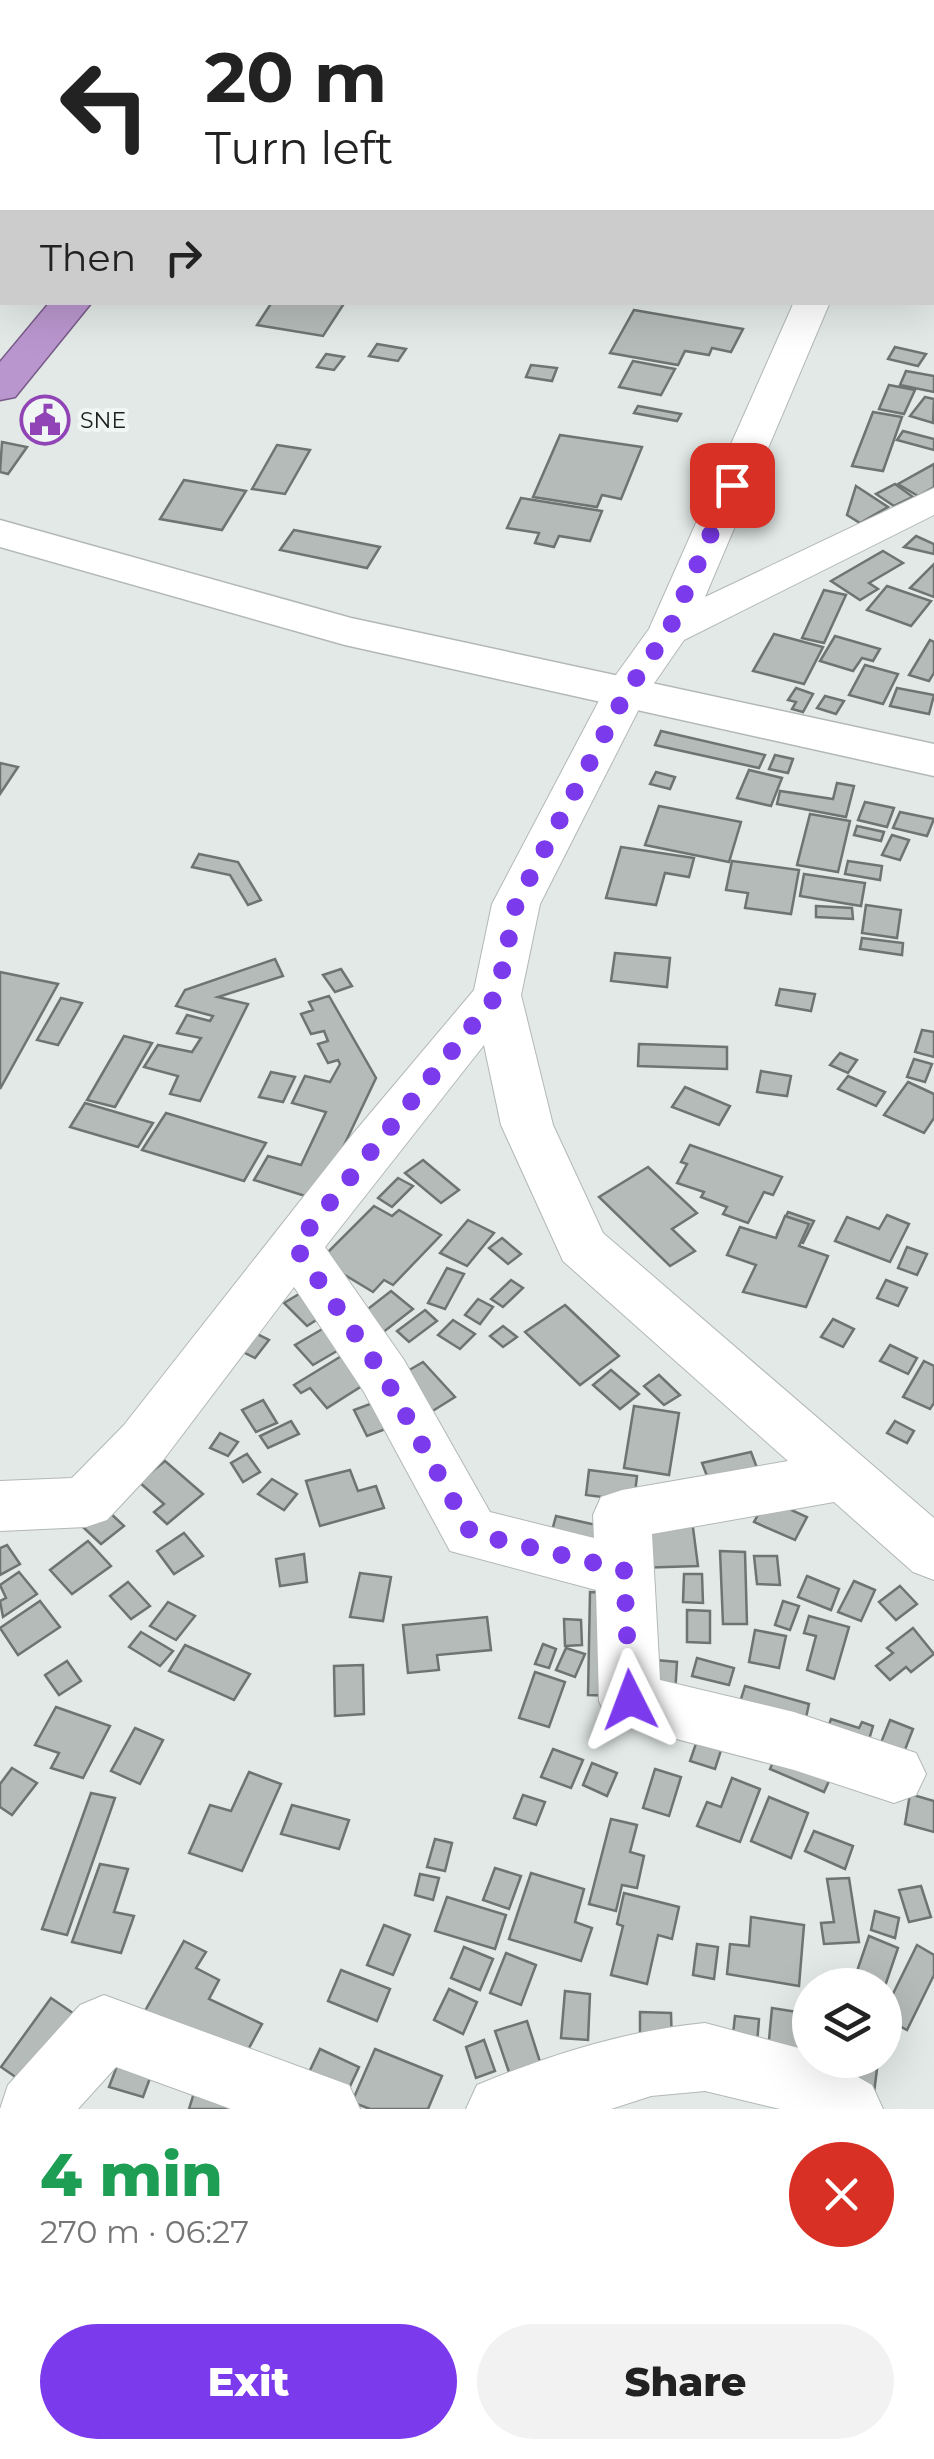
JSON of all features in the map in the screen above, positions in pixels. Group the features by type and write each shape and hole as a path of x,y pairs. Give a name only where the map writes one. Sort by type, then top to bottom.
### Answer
{"highway":[{"path":"0,333 24,305"},
{"path":"0,388 69,305"}],"street":[{"path":"811,305 669,630 626,693 516,904 497,995 527,1125 582,1246 934,1554"},
{"path":"669,630 934,500"},
{"path":"0,534 345,630 934,760"},
{"path":"0,1506 86,1502 144,1442 497,995"},
{"path":"295,1246 384,1376 471,1533 624,1570"},
{"path":"848,1475 622,1515 630,1700 794,1741 894,1774"},
{"path":"32,2109 104,2029 325,2109"},
{"path":"501,2109 651,2062 705,2057 792,2077 848,2109"}],"building":[{"path":"270,305 343,305 323,336 257,325"},
{"path":"634,310 743,329 731,352 712,348 709,355 685,351 678,365 610,353"},
{"path":"377,344 406,349 398,361 369,356"},
{"path":"895,347 926,354 918,366 888,359"},
{"path":"326,354 344,357 334,370 317,367"},
{"path":"633,361 675,369 661,395 619,387"},
{"path":"531,365 557,368 552,381 526,377"},
{"path":"906,371 934,376 934,392 900,385"},
{"path":"889,385 915,390 904,414 879,409"},
{"path":"925,397 934,399 933,423 910,416"},
{"path":"638,406 681,414 677,421 634,413"},
{"path":"873,412 902,417 883,471 852,466"},
{"path":"903,431 934,439 934,450 897,440"},
{"path":"560,435 642,447 621,499 602,495 597,507 533,497"},
{"path":"2,442 27,447 8,474 0,472"},
{"path":"277,445 310,450 285,494 252,489"},
{"path":"934,464 934,487 918,496 898,484"},
{"path":"184,480 246,491 222,530 160,519"},
{"path":"895,484 913,497 894,506 876,494"},
{"path":"856,486 888,507 860,523 847,515"},
{"path":"521,498 602,511 590,541 559,536 554,547 535,543 539,533 507,528"},
{"path":"294,530 380,547 367,568 280,550"},
{"path":"916,536 934,544 934,554 904,547"},
{"path":"883,551 903,563 869,583 878,589 860,600 831,581"},
{"path":"934,564 934,597 910,588"},
{"path":"887,586 931,601 911,626 867,610"},
{"path":"824,590 846,595 824,643 802,638"},
{"path":"774,634 823,647 804,684 753,671"},
{"path":"835,636 880,649 873,661 862,658 853,671 820,661"},
{"path":"930,640 934,642 934,673 929,681 909,675"},
{"path":"865,665 898,674 883,704 849,695"},
{"path":"796,688 813,694 803,712 792,709 796,702 788,700"},
{"path":"897,688 934,695 929,714 890,706"},
{"path":"825,696 844,701 836,714 817,708"},
{"path":"661,731 765,755 759,768 655,745"},
{"path":"775,755 793,759 788,773 769,769"},
{"path":"0,763 18,767 0,794"},
{"path":"749,770 782,778 771,806 737,798"},
{"path":"656,772 675,777 670,789 650,784"},
{"path":"837,783 854,786 846,817 777,804 780,791 833,799"},
{"path":"865,802 894,808 887,827 858,820"},
{"path":"659,806 741,822 729,862 645,845"},
{"path":"900,812 934,819 927,836 893,828"},
{"path":"810,814 850,821 838,872 797,865"},
{"path":"857,826 884,832 881,841 854,835"},
{"path":"892,835 909,840 900,860 882,855"},
{"path":"621,847 694,858 689,877 665,873 656,905 606,898"},
{"path":"199,854 238,862 261,900 248,905 230,875 192,867"},
{"path":"732,861 799,870 791,914 745,908 748,893 726,890"},
{"path":"848,861 882,866 880,880 845,874"},
{"path":"804,874 865,883 861,906 800,896"},
{"path":"866,905 901,910 897,938 862,933"},
{"path":"816,906 852,908 853,919 816,917"},
{"path":"862,938 903,943 902,955 860,949"},
{"path":"615,953 670,958 667,987 611,981"},
{"path":"275,959 283,976 218,997 248,1004 200,1101 170,1094 178,1076 144,1067 158,1045 192,1052 201,1038 177,1033 187,1015 210,1021 213,1016 176,1006 185,990"},
{"path":"341,969 352,986 335,992 323,975"},
{"path":"0,972 58,984 0,1089"},
{"path":"780,989 815,994 811,1011 776,1005"},
{"path":"329,996 376,1078 318,1200 254,1180 268,1156 301,1165 326,1112 292,1103 305,1076 330,1082 340,1064 338,1060 328,1063 318,1044 328,1041 324,1031 311,1034 301,1014 313,1010 309,1002"},
{"path":"61,998 82,1003 58,1045 37,1040"},
{"path":"922,1030 934,1032 934,1057 915,1052"},
{"path":"124,1036 152,1043 115,1107 87,1100"},
{"path":"639,1044 727,1047 727,1069 638,1066"},
{"path":"840,1053 857,1060 848,1073 830,1065"},
{"path":"914,1059 932,1064 925,1082 907,1077"},
{"path":"761,1071 791,1076 787,1096 757,1092"},
{"path":"271,1072 295,1077 283,1102 259,1097"},
{"path":"848,1076 885,1092 876,1106 838,1089"},
{"path":"908,1082 934,1094 934,1118 924,1133 884,1115"},
{"path":"685,1087 730,1106 719,1125 672,1107"},
{"path":"85,1103 153,1123 138,1147 70,1127"},
{"path":"166,1113 266,1143 244,1181 142,1150"},
{"path":"690,1145 782,1177 773,1195 764,1192 748,1223 723,1214 727,1207 701,1197 704,1192 677,1183 687,1164 681,1162"},
{"path":"423,1160 459,1190 441,1203 405,1173"},
{"path":"648,1167 697,1213 672,1229 695,1251 670,1266 599,1197"},
{"path":"398,1178 413,1186 392,1207 378,1198"},
{"path":"374,1206 392,1216 399,1210 441,1235 393,1285 384,1280 373,1292 320,1260"},
{"path":"788,1212 814,1221 803,1243 777,1234"},
{"path":"887,1215 909,1224 890,1262 835,1241 847,1217 879,1229"},
{"path":"785,1216 809,1224 799,1246 828,1256 806,1307 743,1292 756,1265 727,1255 740,1227 776,1238"},
{"path":"468,1220 494,1233 467,1266 440,1253"},
{"path":"502,1238 521,1254 508,1264 489,1248"},
{"path":"907,1247 927,1254 917,1275 898,1268"},
{"path":"447,1268 464,1274 445,1309 428,1303"},
{"path":"511,1280 523,1288 503,1307 491,1299"},
{"path":"886,1280 907,1288 898,1306 877,1298"},
{"path":"391,1291 413,1309 377,1337 355,1319"},
{"path":"299,1294 321,1317 307,1326 284,1303"},
{"path":"478,1299 493,1307 480,1324 465,1315"},
{"path":"565,1305 619,1356 580,1385 525,1332"},
{"path":"425,1310 437,1321 409,1342 397,1331"},
{"path":"833,1319 854,1329 843,1347 821,1337"},
{"path":"453,1320 475,1334 460,1349 438,1335"},
{"path":"331,1324 349,1344 313,1365 295,1345"},
{"path":"503,1326 517,1337 503,1347 490,1336"},
{"path":"249,1330 269,1340 255,1358 235,1348"},
{"path":"890,1345 917,1358 908,1374 880,1361"},
{"path":"348,1352 373,1379 327,1408 310,1388 301,1393 294,1385"},
{"path":"924,1361 934,1366 934,1403 930,1409 903,1397"},
{"path":"423,1362 455,1397 431,1412 399,1376"},
{"path":"611,1370 639,1394 620,1409 593,1385"},
{"path":"659,1375 680,1395 664,1405 644,1386"},
{"path":"263,1400 277,1423 256,1432 242,1410"},
{"path":"378,1401 391,1427 367,1436 354,1410"},
{"path":"634,1406 679,1413 669,1475 624,1468"},
{"path":"291,1421 299,1434 268,1448 260,1436"},
{"path":"895,1421 914,1431 907,1443 887,1433"},
{"path":"220,1433 238,1442 228,1456 210,1448"},
{"path":"751,1452 759,1473 710,1484 702,1463"},
{"path":"247,1454 260,1472 243,1482 231,1463"},
{"path":"165,1461 203,1494 167,1524 154,1512 164,1504 139,1482"},
{"path":"350,1470 358,1491 376,1486 384,1508 320,1526 306,1481"},
{"path":"589,1470 637,1476 634,1501 586,1495"},
{"path":"272,1479 297,1494 284,1510 258,1494"},
{"path":"767,1499 807,1517 795,1540 754,1522"},
{"path":"107,1510 124,1526 101,1544 84,1528"},
{"path":"556,1516 614,1529 607,1551 550,1538"},
{"path":"692,1520 698,1566 636,1568 632,1522"},
{"path":"184,1533 203,1556 174,1574 157,1551"},
{"path":"88,1541 111,1566 72,1594 50,1570"},
{"path":"7,1545 20,1564 0,1575 0,1548"},
{"path":"720,1551 745,1552 747,1624 723,1624"},
{"path":"304,1554 307,1582 280,1586 276,1559"},
{"path":"754,1556 777,1556 780,1585 757,1584"},
{"path":"19,1572 37,1594 3,1617 0,1601 6,1598 0,1585"},
{"path":"360,1573 391,1577 383,1621 350,1617"},
{"path":"684,1574 702,1574 703,1603 683,1602"},
{"path":"807,1576 839,1589 831,1610 798,1597"},
{"path":"854,1581 875,1590 861,1621 838,1612"},
{"path":"128,1582 150,1606 131,1619 110,1596"},
{"path":"900,1586 917,1604 896,1620 879,1602"},
{"path":"590,1592 616,1593 615,1696 588,1695"},
{"path":"40,1601 60,1627 18,1655 0,1628"},
{"path":"783,1601 799,1606 790,1630 775,1625"},
{"path":"168,1602 195,1616 176,1640 150,1626"},
{"path":"687,1610 710,1611 710,1643 687,1642"},
{"path":"809,1616 849,1627 834,1679 807,1670 816,1636 804,1633"},
{"path":"487,1617 491,1650 437,1655 439,1670 408,1673 403,1625"},
{"path":"564,1619 581,1620 582,1645 565,1646"},
{"path":"913,1628 934,1654 911,1672 906,1667 890,1680 876,1666 893,1653 887,1648"},
{"path":"755,1630 786,1636 779,1668 749,1662"},
{"path":"141,1632 173,1651 160,1666 129,1647"},
{"path":"543,1644 556,1649 549,1668 535,1664"},
{"path":"185,1645 250,1674 234,1700 169,1671"},
{"path":"566,1648 585,1654 575,1677 556,1670"},
{"path":"697,1658 734,1668 729,1685 692,1676"},
{"path":"645,1659 677,1662 675,1695 643,1691"},
{"path":"67,1661 81,1681 59,1695 45,1675"},
{"path":"363,1665 364,1714 335,1716 334,1666"},
{"path":"535,1672 565,1682 549,1727 519,1718"},
{"path":"745,1686 809,1704 803,1731 737,1712"},
{"path":"56,1707 110,1726 83,1778 51,1768 59,1753 35,1745"},
{"path":"831,1719 859,1728 862,1722 873,1726 866,1750 825,1736"},
{"path":"890,1720 913,1729 901,1760 878,1750"},
{"path":"135,1728 163,1740 140,1784 111,1771"},
{"path":"701,1729 725,1738 715,1769 690,1761"},
{"path":"779,1748 834,1770 824,1792 770,1769"},
{"path":"553,1749 583,1760 571,1788 541,1777"},
{"path":"592,1763 617,1773 607,1796 583,1785"},
{"path":"12,1768 37,1783 12,1815 0,1807 0,1784"},
{"path":"655,1769 681,1777 669,1816 643,1808"},
{"path":"249,1772 281,1784 242,1871 189,1853 210,1805 231,1811"},
{"path":"732,1778 760,1789 740,1842 697,1826 707,1802 721,1807"},
{"path":"91,1793 115,1798 67,1935 42,1929"},
{"path":"910,1794 934,1801 934,1832 905,1824"},
{"path":"523,1795 545,1802 536,1825 514,1818"},
{"path":"769,1797 808,1813 791,1858 751,1841"},
{"path":"292,1805 349,1820 339,1849 281,1834"},
{"path":"611,1819 637,1825 630,1852 644,1856 637,1888 622,1885 616,1911 589,1904"},
{"path":"814,1831 853,1846 845,1869 805,1851"},
{"path":"435,1839 452,1843 445,1871 427,1867"},
{"path":"100,1864 128,1869 114,1912 134,1916 121,1953 72,1942"},
{"path":"495,1868 521,1876 509,1909 483,1900"},
{"path":"531,1873 584,1889 575,1922 592,1928 581,1961 509,1939"},
{"path":"420,1874 439,1878 433,1900 415,1895"},
{"path":"849,1878 859,1942 824,1944 821,1923 834,1922 827,1879"},
{"path":"921,1886 931,1917 909,1922 899,1890"},
{"path":"624,1893 679,1907 672,1939 658,1935 647,1984 611,1975 623,1926 617,1924"},
{"path":"447,1897 506,1915 495,1949 435,1931"},
{"path":"875,1911 899,1918 895,1938 871,1930"},
{"path":"751,1917 804,1925 800,1968 792,1968 792,1985 727,1974 730,1944 749,1946"},
{"path":"384,1925 410,1935 393,1975 367,1965"},
{"path":"869,1936 898,1948 891,1968 858,1968"},
{"path":"184,1941 206,1952 196,1968 219,1980 209,1999 262,2024 243,2059 145,2011"},
{"path":"697,1944 718,1947 714,1979 693,1975"},
{"path":"917,1945 934,1955 934,1975 907,2030 902,2027 902,1975"},
{"path":"464,1947 493,1959 480,1990 451,1978"},
{"path":"506,1953 536,1965 521,2005 490,1993"},
{"path":"341,1970 390,1989 377,2021 328,2001"},
{"path":"449,1989 477,2002 463,2034 434,2020"},
{"path":"565,1991 590,1994 588,2040 561,2038"},
{"path":"51,1998 83,2020 33,2089 1,2067"},
{"path":"772,2008 792,2011 792,2065 767,2061"},
{"path":"640,2012 671,2013 672,2045 640,2044"},
{"path":"735,2016 759,2019 756,2056 731,2052"},
{"path":"527,2021 542,2068 511,2078 495,2031"},
{"path":"484,2040 495,2071 476,2078 466,2047"},
{"path":"320,2049 359,2067 343,2101 304,2083"},
{"path":"375,2049 442,2076 428,2109 370,2109 352,2102"},
{"path":"122,2053 156,2062 143,2097 109,2087"},
{"path":"852,2078 876,2078 874,2093"},
{"path":"198,2080 287,2109 189,2109"}],"place":[{"name":"SNE","path":"45,420"}],"route":[{"path":"630,1700 624,1570 471,1533 384,1376 295,1246 497,995 516,904 626,693 669,630 732,485"}]}
